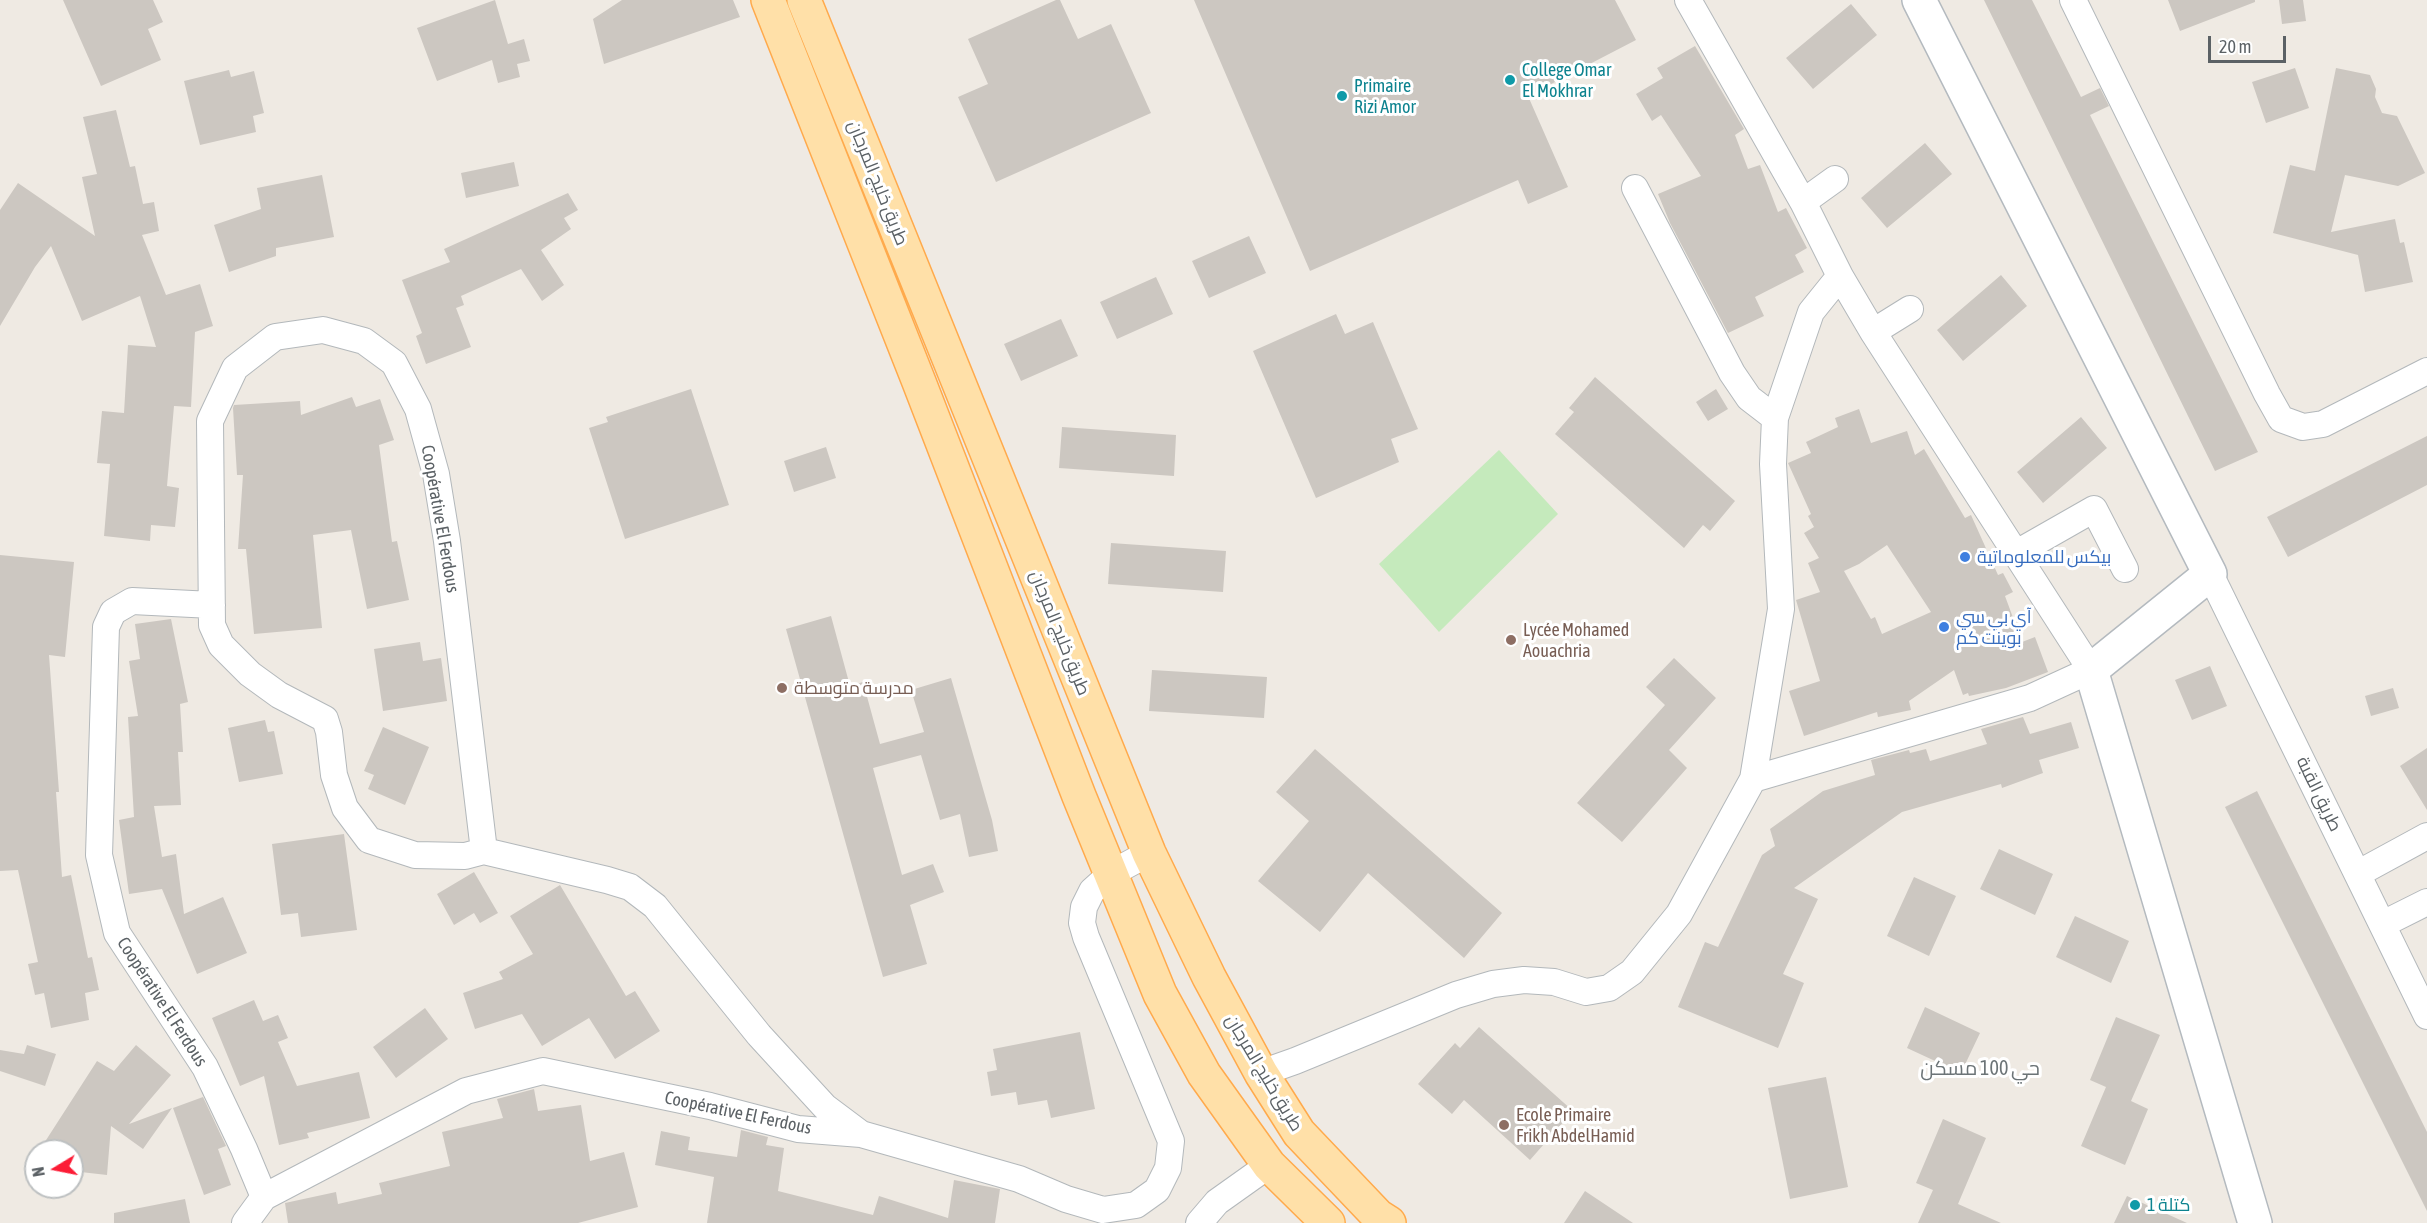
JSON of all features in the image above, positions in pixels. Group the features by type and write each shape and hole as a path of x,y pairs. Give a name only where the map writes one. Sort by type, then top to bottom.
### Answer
{"main road":[{"name":"طريق خليج المرجان","path":"768,0 1079,796 1160,994 1204,1074 1269,1165 1328,1223"},
{"name":"طريق خليج المرجان","path":"804,0 1149,853 1209,977 1261,1073 1299,1133 1378,1216 1389,1223"},
{"path":"919,382 953,367"}],"street":[{"path":"1688,0 1803,202 1840,276 1873,332 2091,670 2254,1223"},
{"path":"1753,779 2030,698 2091,670 2210,574 1919,0"},
{"path":"2073,0 2267,394 2282,419 2302,427 2323,424 2427,372"},
{"path":"1803,202 1835,179"},
{"path":"1635,188 1732,374 1749,398 1775,418"},
{"path":"1261,1073 1456,995 1493,984 1524,980 1554,982 1586,992 1610,988 1632,972 1679,914 1753,779 1781,609 1773,464 1775,418 1811,312 1840,276"},
{"path":"1873,332 1910,309"},
{"name":"Coopérative El Ferdous","path":"484,851 447,541 436,474 418,409 394,363 364,341 323,330 275,337 234,368 210,421 212,625 221,645 250,674 279,695 325,718 334,775 345,808 369,840 415,855 465,855 484,851 630,887 655,906 759,1035 825,1107 861,1134"},
{"path":"2015,554 2094,509 2126,569"},
{"name":"طريق القبة","path":"2210,574 2359,873 2427,1016"},
{"name":"Coopérative El Ferdous","path":"212,605 132,601 113,612 106,627 99,855 117,933 205,1067 264,1197"},
{"path":"2359,873 2427,836"},
{"path":"861,1134 1020,1179 1065,1199 1103,1210 1136,1205 1157,1190 1168,1168 1171,1141 1082,923 1084,907 1092,891 1112,873 1149,853"},
{"path":"2383,924 2427,902"},
{"name":"Coopérative El Ferdous","path":"245,1223 264,1197 466,1091 543,1071 710,1106 798,1129 861,1134"},
{"path":"1199,1223 1216,1202 1269,1165"}],"green space":[{"path":"1499,450 1558,514 1439,632 1379,564"}],"building":[{"path":"63,0 153,0 163,22 148,29 161,60 101,86"},
{"path":"495,0 508,44 524,39 530,61 517,64 520,77 498,83 492,60 437,81 417,28"},
{"path":"622,0 733,0 740,17 604,64 593,19"},
{"path":"1060,0 1078,39 1111,24 1151,113 996,182 958,97 988,84 968,39"},
{"name":"Primaire Rizi Amor","path":"1194,0 1615,0 1636,40 1528,96 1568,187 1528,204 1518,180 1310,271"},
{"path":"1984,0 2032,0 2081,97 2100,88 2109,106 2090,115 2258,452 2215,471"},
{"path":"2168,0 2255,0 2255,2 2180,31"},
{"path":"2279,0 2303,0 2306,21 2282,24"},
{"path":"1851,4 1877,35 1813,89 1786,58"},
{"path":"1695,46 1744,129 1735,135 1748,169 1760,165 1778,212 1786,208 1807,248 1795,255 1804,272 1755,297 1764,316 1728,333 1670,223 1658,194 1701,176 1661,115 1652,121 1636,94 1663,78 1657,68"},
{"path":"2295,68 2309,108 2266,123 2252,82"},
{"path":"2336,68 2370,75 2376,89 2375,97 2382,113 2397,116 2425,173 2398,186 2345,175 2331,232 2395,219 2400,243 2404,242 2413,282 2365,292 2358,255 2273,233 2290,165 2315,171"},
{"path":"229,70 231,77 254,71 264,113 253,116 256,132 200,145 184,81"},
{"path":"116,110 130,167 135,166 143,204 154,202 159,231 142,235 166,295 200,284 213,326 195,332 191,407 174,406 167,486 179,488 175,527 151,525 150,541 104,536 110,464 97,463 102,411 124,413 128,345 156,347 140,296 82,321 51,246 35,267 0,326 0,210 18,183 95,236 82,177 97,174 83,117"},
{"path":"1925,143 1952,174 1887,228 1861,198"},
{"path":"514,162 519,186 466,198 461,173"},
{"path":"322,175 334,237 276,248 276,256 229,272 214,225 261,209 257,188"},
{"path":"568,193 578,210 564,218 571,229 541,250 564,285 542,301 521,269 461,296 464,305 456,308 471,347 426,364 416,336 422,333 402,280 450,262 444,249"},
{"path":"1249,236 1266,273 1209,298 1192,261"},
{"path":"2001,275 2027,306 1963,361 1937,330"},
{"path":"1156,277 1173,314 1117,339 1100,302"},
{"path":"1336,314 1345,334 1373,322 1418,429 1391,439 1399,462 1316,498 1253,351"},
{"path":"1061,319 1078,356 1021,381 1004,344"},
{"path":"1595,377 1735,501 1710,531 1703,525 1684,548 1555,434 1574,412 1569,408"},
{"path":"691,389 729,505 625,539 589,428 608,422 606,417"},
{"path":"1716,389 1728,409 1708,421 1696,402"},
{"path":"352,397 356,407 380,399 394,440 379,445 392,542 397,541 409,600 367,609 351,530 313,535 322,628 254,634 246,549 238,549 243,475 237,475 234,405 300,401 301,415"},
{"path":"1859,409 1871,443 1907,431 1915,455 1924,449 1965,518 1971,515 1998,575 2003,573 2013,592 2005,596 2022,642 2035,637 2048,672 2006,688 1969,696 1968,693 1963,695 1954,670 1909,701 1911,710 1878,717 1877,712 1804,736 1789,691 1820,681 1796,600 1820,592 1808,563 1819,558 1804,533 1814,527 1808,516 1811,514 1788,463 1811,453 1806,442 1838,427 1835,418","holes":["1887,545 1931,612 1882,634 1875,617 1871,619 1844,571"]},
{"path":"2081,417 2107,448 2043,503 2017,472"},
{"path":"1062,427 1176,435 1174,476 1059,468"},
{"path":"2427,436 2427,485 2288,557 2267,517"},
{"path":"826,447 836,478 794,492 784,461"},
{"path":"1111,543 1226,551 1223,592 1108,584"},
{"path":"0,555 74,562 65,657 49,655 59,792 56,792 62,877 71,875 88,958 92,957 99,990 85,993 89,1020 51,1028 44,993 35,995 28,964 38,962 18,870 0,871"},
{"path":"831,616 850,686 863,682 880,744 924,732 911,690 951,678 992,820 998,851 969,857 960,814 940,820 921,755 873,768 902,875 933,864 944,892 910,905 927,964 883,977 786,629"},
{"path":"171,619 188,702 180,704 183,752 178,752 181,805 154,806 162,857 176,854 184,914 223,897 247,953 197,974 162,889 129,894 119,820 134,817 128,717 138,716 129,661 140,659 135,624"},
{"path":"420,642 423,661 441,658 447,701 383,711 374,649"},
{"path":"1674,658 1716,698 1669,750 1687,768 1622,842 1577,803 1665,705 1646,687"},
{"path":"2210,666 2227,706 2192,720 2175,680"},
{"path":"1152,670 1267,677 1264,718 1149,711"},
{"path":"2393,688 2399,708 2371,716 2365,696"},
{"path":"2023,717 2030,734 2071,722 2079,748 2039,760 2043,773 2002,788 2001,784 1902,812 1794,888 1818,899 1783,974 1804,983 1778,1048 1678,1007 1705,942 1718,947 1762,855 1775,846 1770,829 1823,791 1875,775 1871,760 1909,750 1910,753 1926,749 1930,761 1987,744 1981,729"},
{"path":"265,720 268,732 274,731 283,774 239,782 228,728"},
{"path":"383,727 429,747 405,805 368,789 374,775 364,771"},
{"path":"2427,748 2427,810 2400,766"},
{"path":"1315,749 1502,913 1464,958 1368,873 1320,932 1258,881 1309,821 1276,792"},
{"path":"2257,791 2427,1132 2427,1211 2225,807"},
{"path":"344,834 357,930 301,937 298,913 281,915 272,844"},
{"path":"1999,849 2053,874 2035,915 1980,889"},
{"path":"474,872 498,913 480,923 474,913 454,925 437,894"},
{"path":"1914,877 1956,896 1929,956 1887,936"},
{"path":"560,885 626,996 635,991 660,1031 615,1059 589,1018 542,1046 522,1014 475,1029 463,993 503,979 499,972 533,954 510,916"},
{"path":"2075,916 2129,941 2111,983 2056,957"},
{"path":"254,1000 263,1021 278,1015 288,1038 278,1042 297,1086 359,1072 370,1118 307,1133 309,1138 279,1145 264,1076 240,1086 212,1018"},
{"path":"1925,1007 1980,1033 1961,1073 1907,1048"},
{"path":"425,1008 448,1039 396,1078 373,1047"},
{"path":"2116,1017 2160,1035 2131,1101 2148,1109 2125,1165 2081,1146 2106,1087 2090,1080"},
{"path":"1479,1027 1573,1111 1530,1160 1464,1100 1452,1114 1418,1084 1455,1043 1460,1048"},
{"path":"1080,1032 1095,1109 1051,1118 1047,1100 1018,1105 1016,1092 991,1096 987,1072 997,1070 993,1049"},
{"path":"27,1045 56,1054 45,1086 0,1071 0,1050 24,1054"},
{"path":"136,1045 171,1075 129,1124 172,1108 143,1149 111,1126 107,1175 84,1172 84,1139 47,1139 97,1061 114,1071"},
{"path":"1826,1077 1848,1187 1790,1199 1768,1088"},
{"path":"534,1089 538,1111 581,1105 590,1161 624,1152 638,1207 578,1223 288,1223 285,1203 336,1192 338,1204 382,1194 379,1183 450,1166 442,1132 503,1118 497,1099"},
{"path":"203,1097 226,1146 218,1149 231,1185 204,1195 173,1108"},
{"path":"1943,1119 1986,1138 1958,1204 2001,1223 1918,1223 1933,1190 1916,1183"},
{"path":"741,1130 768,1137 766,1145 784,1148 778,1191 873,1215 879,1196 948,1218 954,1180 1000,1189 995,1223 707,1223 714,1177 655,1165 661,1131 690,1137 688,1150 737,1157"},
{"path":"1585,1191 1633,1223 1564,1223"},
{"name":"كتلة 1","path":"2127,1196 2187,1223 2114,1223"},
{"path":"185,1199 190,1223 114,1223 114,1213"}],"place":[{"name":"College Omar El Mokhrar","path":"1510,80"},
{"name":"Primaire Rizi Amor","path":"1342,96"},
{"name":"بيكس للمعلوماتية","path":"1965,557"},
{"name":"آي بي سي بوينت كم","path":"1944,627"},
{"name":"Lycée Mohamed Aouachria","path":"1511,640"},
{"name":"مدرسة متوسطة","path":"782,688"},
{"name":"Ecole Primaire Frikh AbdelHamid","path":"1504,1125"},
{"name":"كتلة 1","path":"2135,1205"}],"district":[{"name":"حي 100 مسكن","path":"1980,1069"}]}
